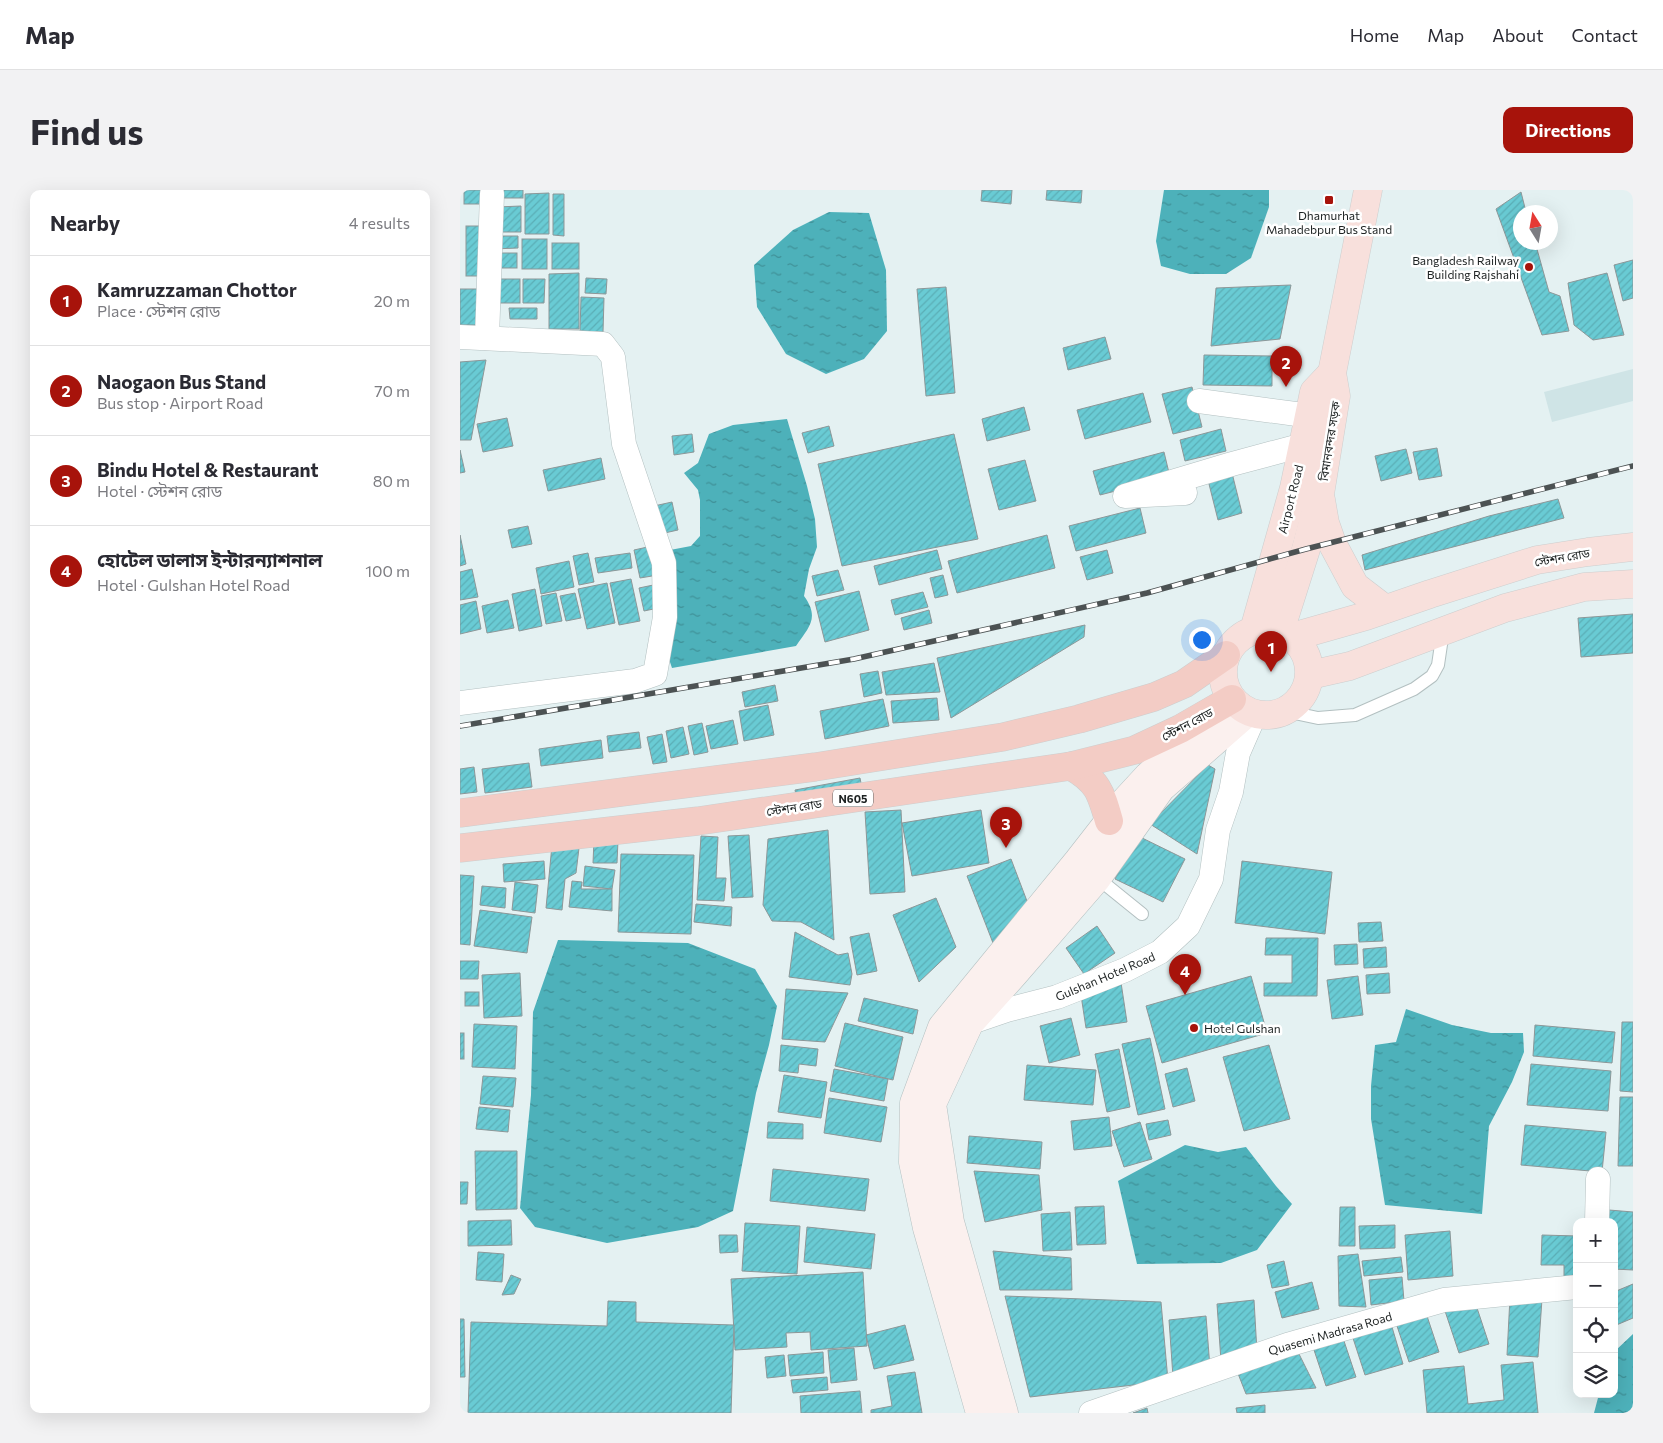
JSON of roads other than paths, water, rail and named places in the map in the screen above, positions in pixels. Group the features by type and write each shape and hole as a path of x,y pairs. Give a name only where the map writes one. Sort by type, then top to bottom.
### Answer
{"highway":[{"path":"460,813 815,767 1003,737 1079,719 1154,697 1184,684 1226,655"},
{"name":"স্টেশন রোড","path":"460,848 698,821 1071,766 1135,750 1180,730 1242,707"},
{"path":"1071,766 1086,774 1096,786 1103,800 1109,821"}],"main road":[{"name":"Airport Road","path":"1275,633 1292,497 1316,446 1320,417 1314,392 1332,374 1368,190"},
{"name":"বিমানবন্দর সড়ক","path":"1275,633 1306,549 1320,494 1316,446"},
{"path":"1320,494 1325,523 1332,543 1355,586 1385,610"},
{"name":"স্টেশন রোড","path":"1275,633 1366,616 1536,560 1633,547"},
{"path":"1310,675 1350,666 1505,608 1584,586 1633,584"},
{"path":"1242,707 1226,689 1223,678 1223,666 1226,655 1237,640 1275,633 1302,648 1308,661 1310,675 1306,690 1297,702 1284,711"},
{"path":"1004,1413 950,1222 932,1104 969,1024 1014,974 1087,870 1109,821 1148,776 1242,707"},
{"path":"980,1413 927,1228 913,1162 914,1103 942,1027 1161,788 1242,707"},
{"name":"N605","path":"1242,707 1270,715 1284,711"}],"street":[{"path":"487,338 492,194"},
{"path":"460,337 603,344 613,357 624,444 664,562 665,617 655,674 635,681 460,703"},
{"path":"1199,401 1320,417"},
{"path":"1185,493 1125,496 1232,464 1316,446"},
{"name":"Gulshan Hotel Road","path":"942,1027 969,1024 1007,1010 1057,997 1125,970 1160,952 1188,926 1211,879 1218,830 1231,792 1238,753 1242,707"},
{"path":"1597,1218 1598,1179"},
{"name":"Quasemi Madrasa Road","path":"1091,1413 1287,1344 1444,1300 1573,1287"}],"lane":[{"path":"1284,711 1318,718 1355,715 1414,689 1432,676 1438,665 1443,631"},
{"path":"1087,870 1142,914"}],"water":[{"path":"1164,190 1269,190 1269,207 1251,258 1226,274 1190,274 1161,266 1156,241"},
{"path":"829,212 869,213 886,270 887,331 864,359 826,374 786,354 757,307 754,265 793,230"},
{"path":"787,419 815,519 817,547 809,569 804,596 811,610 811,622 796,646 672,668 669,659 670,550 691,546 700,536 700,500 698,490 684,473 698,463 709,434 733,425"},
{"path":"558,940 688,943 755,969 777,1006 756,1093 733,1211 698,1227 607,1243 535,1227 520,1208 531,1095 533,1012"},
{"path":"1406,1009 1452,1025 1491,1033 1523,1033 1524,1052 1512,1082 1489,1126 1482,1214 1385,1205 1371,1119 1371,1086 1375,1045 1396,1042"},
{"path":"1185,1145 1218,1152 1246,1147 1292,1204 1257,1250 1221,1263 1137,1264 1118,1181"},
{"path":"1633,1334 1633,1413 1594,1413 1598,1398 1618,1398 1618,1348"}],"railway":[{"path":"460,726 854,659 1147,593 1306,549 1633,466"}],"place":[{"name":"Dhamurhat Mahadebpur Bus Stand","path":"1329,200"},
{"name":"Bangladesh Railway Building Rajshahi","path":"1529,267"},
{"name":"Naogaon Bus Stand","path":"1286,387"},
{"name":"Kamruzzaman Chottor","path":"1271,672"},
{"name":"Bindu Hotel & Restaurant","path":"1006,848"},
{"name":"হোটেল ডালাস ইন্টারন্যাশনাল","path":"1185,995"},
{"name":"Hotel Gulshan","path":"1194,1028"}]}
